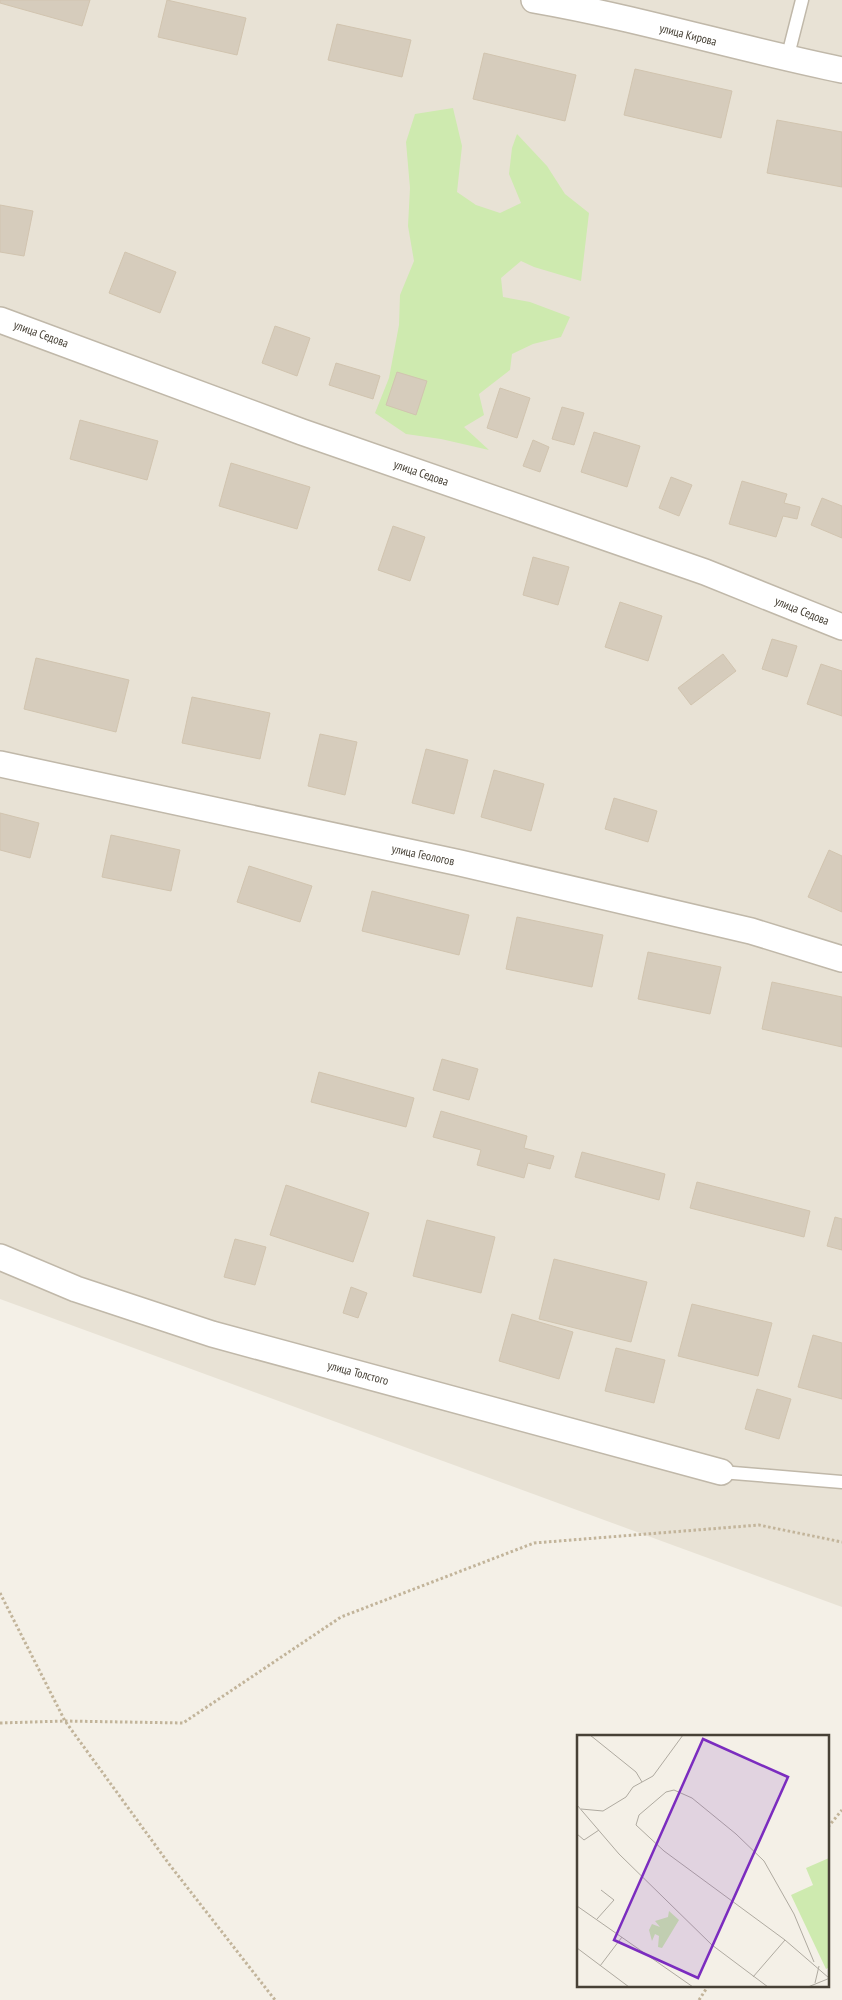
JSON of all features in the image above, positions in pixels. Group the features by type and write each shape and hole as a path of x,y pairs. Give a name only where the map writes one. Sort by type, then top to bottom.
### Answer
{"street":[{"name":"улица Кирова","path":"534,0 572,6 787,59 842,70"},
{"name":"улица Седова","path":"0,320 302,432 705,572 842,627"},
{"name":"улица Геологов","path":"0,764 470,865 751,931 842,959"},
{"name":"улица Толстого","path":"0,1257 76,1289 212,1334 720,1472"}],"lane":[{"path":"787,59 802,0"},
{"path":"720,1472 842,1482"}],"path":[{"path":"0,1723 65,1721 182,1723 341,1617 534,1543 759,1524 842,1542"},
{"path":"0,1593 65,1721 169,1864 275,2000"},
{"path":"830,1825 842,1810"},
{"path":"699,2000 707,1988"}],"shaded area":[{"path":"0,0 842,0 842,1607 0,1299"}],"green space":[{"path":"453,108 462,146 457,192 476,205 500,213 521,203 509,174 512,148 517,134 547,166 565,194 589,213 581,281 534,267 521,261 501,278 503,297 530,302 570,317 561,337 533,344 512,354 510,370 479,394 484,415 464,427 489,450 441,439 406,434 375,413 389,378 399,325 400,295 414,261 408,226 410,188 406,142 415,114"}],"building":[{"path":"0,0 90,0 82,26 0,3"},
{"path":"167,0 246,18 237,55 158,37"},
{"path":"337,24 411,40 402,77 328,60"},
{"path":"484,53 576,75 565,121 473,99"},
{"path":"635,69 732,91 721,138 624,115"},
{"path":"777,120 842,132 842,187 767,173"},
{"path":"0,205 33,211 24,256 0,252"},
{"path":"125,252 176,272 160,313 109,293"},
{"path":"275,326 310,338 297,376 262,363"},
{"path":"336,363 380,376 373,399 329,385"},
{"path":"397,372 427,381 416,415 386,405"},
{"path":"500,388 530,398 517,438 487,428"},
{"path":"562,407 584,413 574,445 552,439"},
{"path":"80,420 158,441 147,480 70,459"},
{"path":"594,432 640,446 627,487 581,472"},
{"path":"533,440 549,447 540,472 523,466"},
{"path":"231,463 310,487 297,529 219,506"},
{"path":"671,477 692,485 679,516 659,508"},
{"path":"742,481 787,494 784,503 800,507 797,519 783,516 776,537 729,524"},
{"path":"822,498 842,506 842,538 811,525"},
{"path":"393,526 425,537 410,581 378,570"},
{"path":"533,557 569,567 558,605 523,595"},
{"path":"620,602 662,616 648,661 605,647"},
{"path":"772,639 797,646 787,677 762,669"},
{"path":"723,654 736,671 691,705 678,688"},
{"path":"36,658 129,680 116,732 24,709"},
{"path":"821,664 842,671 842,716 807,704"},
{"path":"192,697 270,713 260,759 182,743"},
{"path":"320,734 357,742 345,795 308,786"},
{"path":"426,749 468,760 454,814 412,803"},
{"path":"494,770 544,784 531,831 481,817"},
{"path":"614,798 657,811 648,842 605,829"},
{"path":"0,813 39,823 30,858 0,850"},
{"path":"111,835 180,850 171,891 102,877"},
{"path":"829,850 842,856 842,912 808,897"},
{"path":"249,866 312,886 300,922 237,902"},
{"path":"372,891 469,915 459,955 362,931"},
{"path":"517,917 603,935 592,987 506,969"},
{"path":"648,952 721,967 710,1014 638,999"},
{"path":"772,982 842,997 842,1047 762,1029"},
{"path":"442,1059 478,1069 469,1100 433,1090"},
{"path":"319,1072 414,1098 406,1127 311,1102"},
{"path":"441,1111 527,1136 524,1148 554,1156 550,1169 528,1163 524,1178 477,1165 481,1150 433,1137"},
{"path":"582,1152 665,1174 659,1200 575,1177"},
{"path":"697,1182 810,1211 804,1237 690,1208"},
{"path":"286,1185 369,1213 353,1262 270,1235"},
{"path":"835,1217 842,1219 842,1250 827,1246"},
{"path":"427,1220 495,1237 481,1293 413,1276"},
{"path":"235,1239 266,1247 255,1285 224,1277"},
{"path":"554,1259 647,1282 631,1342 539,1319"},
{"path":"351,1287 367,1293 358,1318 343,1313"},
{"path":"692,1304 772,1323 758,1376 678,1356"},
{"path":"512,1314 573,1332 559,1379 499,1361"},
{"path":"813,1335 842,1343 842,1399 798,1387"},
{"path":"616,1348 665,1360 654,1403 605,1391"},
{"path":"757,1389 791,1399 779,1439 745,1429"}]}
